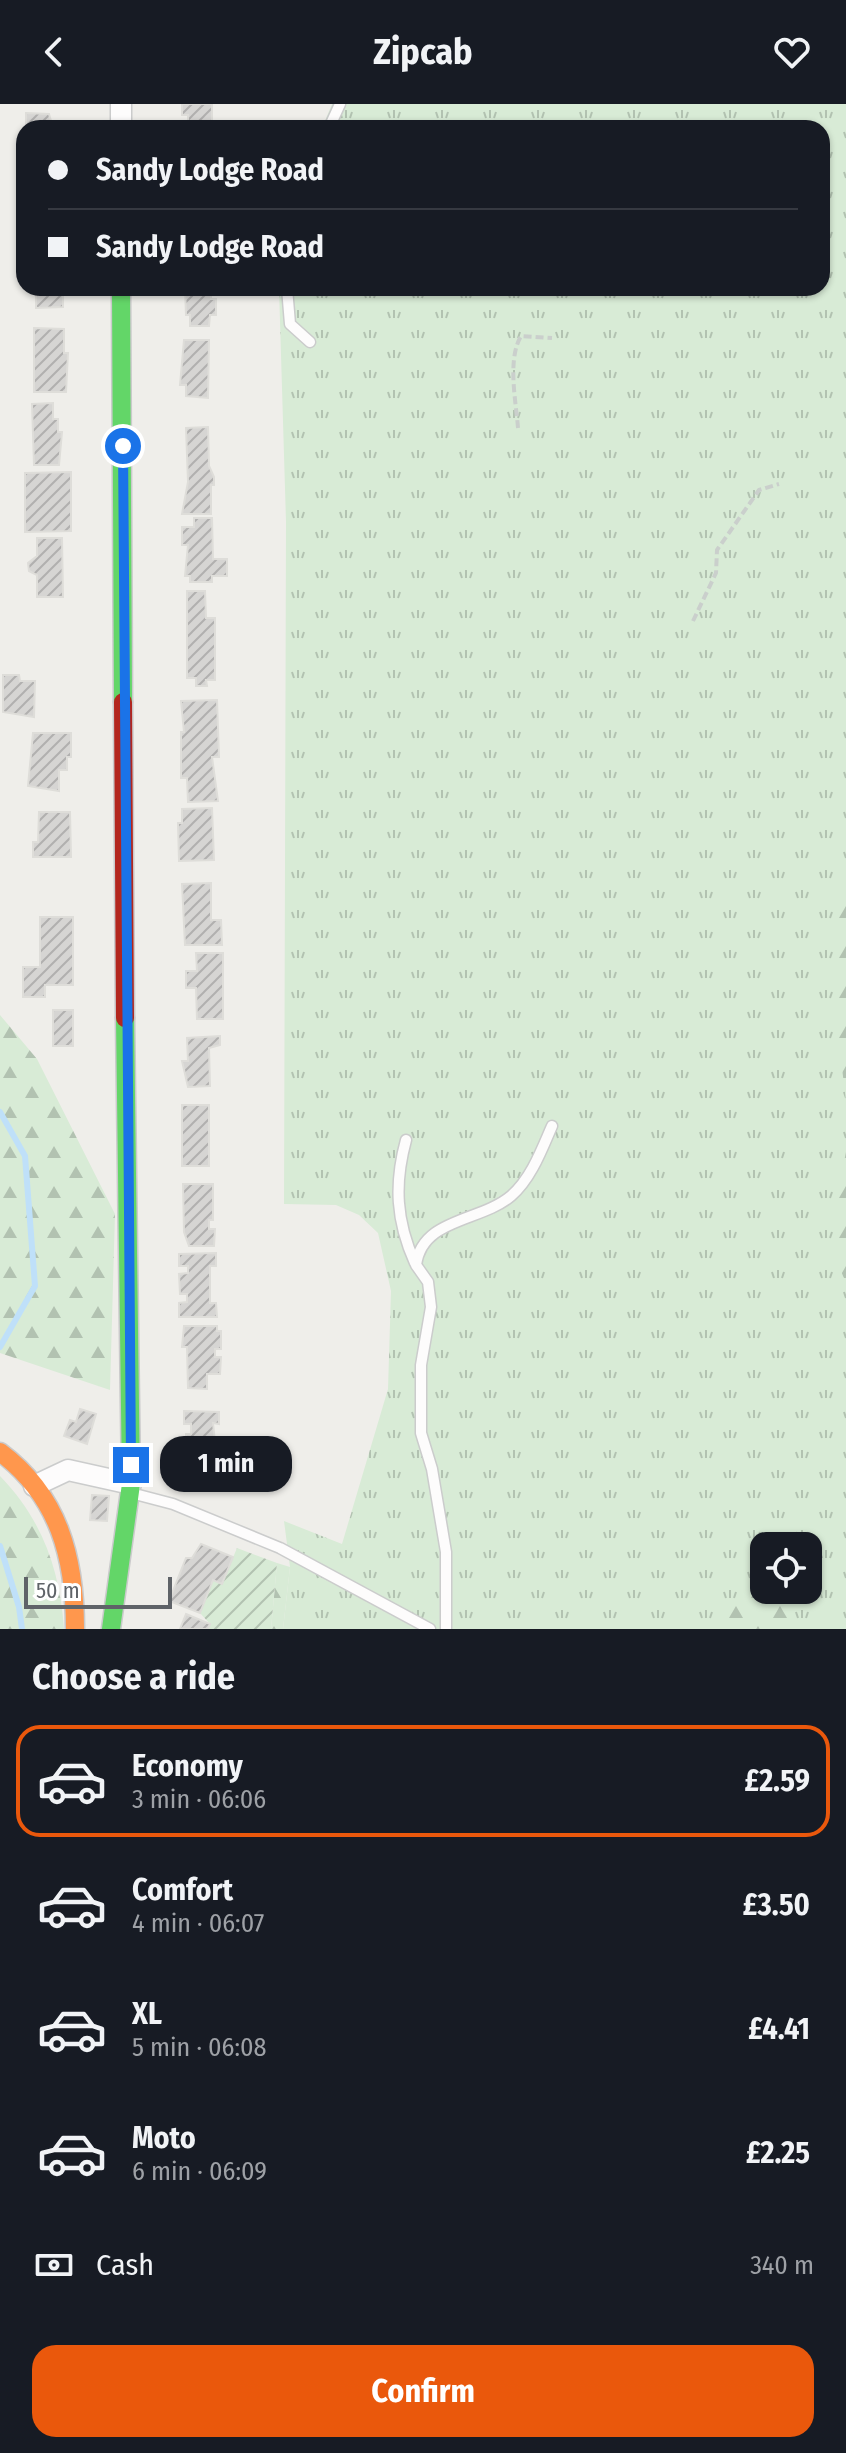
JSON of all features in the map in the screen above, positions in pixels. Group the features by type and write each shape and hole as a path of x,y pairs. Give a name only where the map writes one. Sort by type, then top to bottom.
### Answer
{"street":[{"path":"111,1629 130,1488 121,296"},
{"path":"0,1452 34,1486 56,1518 70,1553 76,1602 75,1629"},
{"path":"34,1486 68,1470 130,1488"}],"lane":[{"path":"288,296 290,324 310,342"},
{"path":"416,1265 423,1239 439,1229 496,1206 514,1194 532,1169 552,1126"},
{"path":"406,1140 397,1207 402,1236 428,1282 431,1307 421,1365 421,1433 432,1469 446,1552 446,1629"},
{"path":"130,1488 280,1548 430,1629"}],"path":[{"path":"518,428 514,360 518,342 521,336 531,334 552,338"},
{"path":"693,621 716,573 717,550 759,490 779,484"}],"green space":[{"path":"332,104 846,104 846,1629 283,1629 290,1567 284,1521 342,1544 388,1389 391,1291 378,1233 359,1215 336,1205 284,1204 286,522 279,296 830,296 830,120 325,120"},
{"path":"846,882 846,1101 833,958 838,903"},
{"path":"0,1015 37,1059 115,1214 110,1390 0,1353"},
{"path":"846,1152 846,1282 836,1251 835,1218"},
{"path":"0,1476 27,1510 46,1546 58,1586 64,1629 0,1629"},
{"path":"237,1548 277,1563 271,1629 208,1629 210,1624 200,1613 213,1580 222,1584"},
{"path":"277,1563 290,1567 283,1629 271,1629"},
{"path":"750,1592 750,1604 787,1604 800,1629 724,1629 735,1598"}],"building":[{"path":"182,104 212,104 212,120 188,120 188,115 182,115"},
{"path":"26,113 49,114 51,120 26,120"},
{"path":"36,296 63,296 63,307 36,308"},
{"path":"185,296 211,296 211,299 216,299 216,315 210,315 209,326 190,326 190,315 186,315"},
{"path":"34,328 64,329 64,353 68,353 66,392 34,392"},
{"path":"184,340 209,340 208,398 186,396 186,385 180,385"},
{"path":"53,403 53,419 58,419 58,432 62,432 59,465 34,465 32,404"},
{"path":"208,427 209,466 214,477 211,514 182,514 188,482 186,428"},
{"path":"71,472 71,531 25,532 25,473"},
{"path":"194,518 212,518 213,559 227,559 227,576 212,576 212,582 190,582 190,576 185,576 188,545 182,545 182,527 194,527"},
{"path":"37,538 62,538 63,597 37,597 37,575 29,571 28,563 37,556"},
{"path":"187,591 205,591 206,618 215,618 215,680 206,680 207,686 196,686 196,678 187,678"},
{"path":"3,675 19,675 20,681 35,681 34,717 3,712"},
{"path":"217,700 219,757 212,757 218,801 188,802 187,778 181,778 181,732 184,732 181,701"},
{"path":"33,733 71,733 71,757 67,757 67,770 59,770 59,791 28,786"},
{"path":"212,808 214,860 179,861 178,823 182,823 182,809"},
{"path":"39,812 70,812 71,857 33,857 33,842 38,842"},
{"path":"211,883 211,920 221,920 222,945 185,945 182,884"},
{"path":"40,917 73,917 73,985 45,985 45,997 23,997 23,967 40,967"},
{"path":"196,953 223,953 223,1019 197,1019 196,988 186,988 186,971 197,971"},
{"path":"53,1010 73,1010 73,1046 53,1046"},
{"path":"220,1036 220,1045 209,1048 210,1086 188,1087 182,1061 188,1061 187,1038"},
{"path":"182,1105 209,1105 209,1166 182,1166"},
{"path":"183,1184 213,1184 213,1220 209,1220 209,1229 215,1229 214,1246 189,1246 184,1232"},
{"path":"216,1253 216,1266 210,1266 210,1303 216,1303 217,1317 179,1317 179,1303 187,1302 187,1294 180,1294 179,1274 188,1273 188,1266 179,1266 179,1254"},
{"path":"184,1326 217,1326 217,1331 221,1331 221,1349 215,1349 215,1357 221,1357 220,1374 207,1374 207,1389 188,1388 187,1347 182,1347"},
{"path":"80,1409 96,1414 87,1444 64,1436 70,1420 76,1422"},
{"path":"184,1411 219,1412 219,1424 213,1423 215,1442 186,1442 186,1434 191,1434 191,1424 184,1424"},
{"path":"180,1442 215,1442 215,1449 221,1449 221,1480 191,1480 191,1457 180,1457"},
{"path":"92,1495 109,1496 107,1521 90,1520"},
{"path":"201,1544 233,1557 222,1584 213,1580 200,1613 169,1601 186,1558 192,1558"},
{"path":"186,1614 210,1624 208,1629 180,1629"}],"waterway":[{"path":"0,1112 25,1156 35,1286 0,1347"},
{"path":"0,1546 19,1607 22,1629"}],"traffic: fast":[{"path":"121,296 123,702"},
{"path":"111,1629 131,1484 125,1018"}],"traffic: slow":[{"path":"0,1452 37,1488 60,1530 72,1578 75,1629"}],"traffic: jam":[{"path":"123,702 125,1018"}],"route":[{"path":"123,446 126,1208 131,1465"}]}
